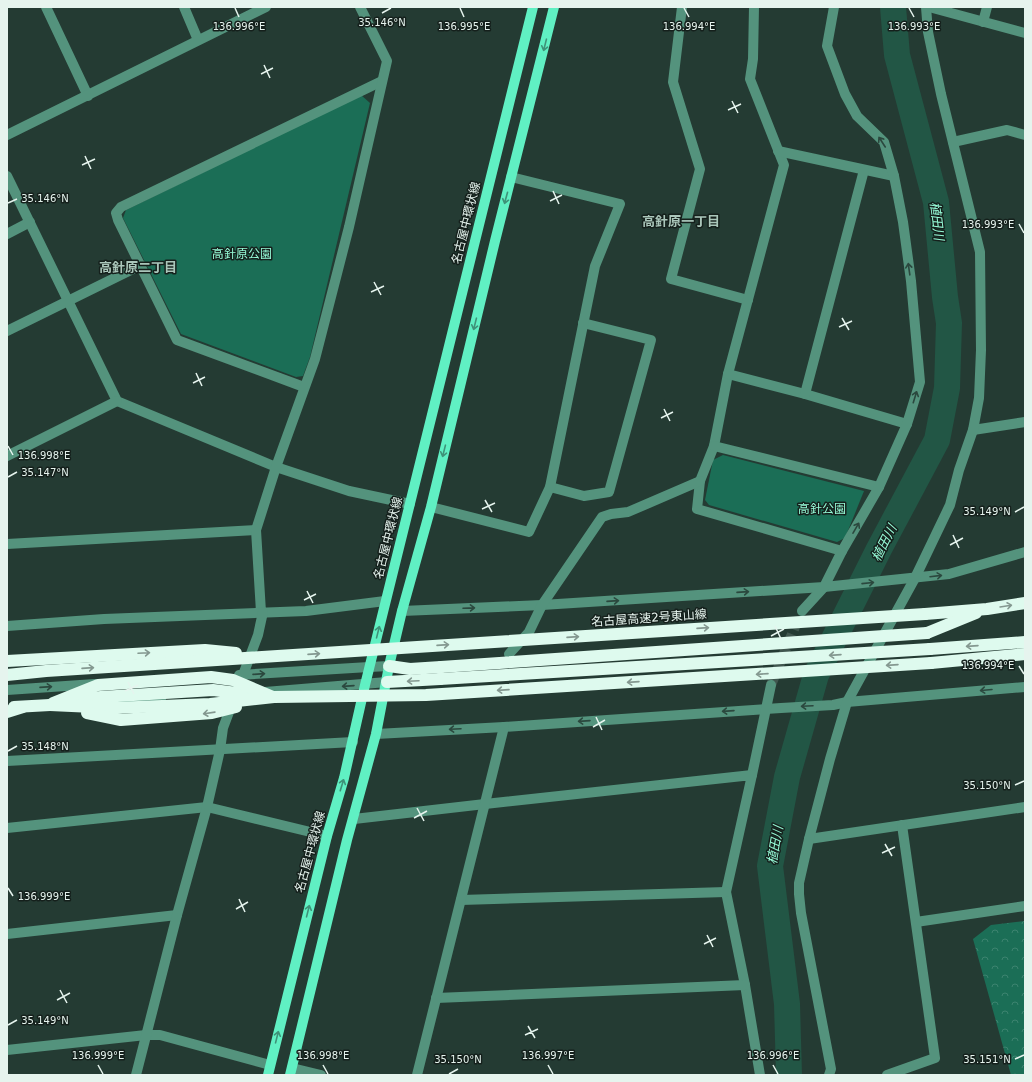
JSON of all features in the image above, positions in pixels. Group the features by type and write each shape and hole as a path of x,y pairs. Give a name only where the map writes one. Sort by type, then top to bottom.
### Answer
{"highway":[{"name":"名古屋高速2号東山線","path":"275,656 925,614 987,609 1025,603"},
{"path":"389,666 410,669 927,633 987,609"},
{"path":"386,682 1025,642"},
{"path":"7,661 205,650 275,656"},
{"path":"7,710 101,697 213,690 274,697 426,695 931,663 1025,654"},
{"path":"7,675 46,671 275,656"},
{"path":"50,705 121,720 212,714 274,697"}],"main road":[{"name":"名古屋中環状線","path":"268,1075 327,836 353,742 385,601 533,7"},
{"path":"291,1072 346,848 376,734 389,666 402,611 431,507 495,241 554,7"}],"street":[{"path":"46,7 88,96"},
{"path":"184,7 198,40"},
{"path":"7,135 266,7"},
{"path":"136,1075 177,915 207,807 220,750 223,728 258,634 262,612 256,530 276,467 315,359 347,234 387,60 360,7"},
{"path":"682,7 674,82 700,169 671,279 748,300"},
{"path":"754,7 750,79 784,165 728,374 714,446 700,481 697,510 842,551"},
{"path":"802,611 824,587 842,551 879,487 907,424 920,382 911,281 903,222 894,176 884,142 857,116 845,94 827,46 834,7"},
{"path":"830,1075 831,1069 801,913 799,883 830,759 847,702 915,578 950,506 959,470 973,430 979,398 982,350 980,252 940,94 928,32 926,7"},
{"path":"930,7 1025,33"},
{"path":"983,22 987,7"},
{"path":"304,387 177,340 118,220 116,213 121,207 382,81"},
{"path":"953,142 1007,130 1025,135"},
{"path":"778,151 894,176"},
{"path":"806,394 864,170"},
{"path":"7,176 118,401 276,467 349,491 410,504"},
{"path":"431,507 529,532 550,487 595,266 620,204 512,177"},
{"path":"7,234 30,222"},
{"path":"7,331 141,265"},
{"path":"550,487 584,496 608,492 651,340 583,323"},
{"path":"728,374 806,394 907,424"},
{"path":"7,456 118,401"},
{"path":"973,430 1025,422"},
{"path":"714,446 879,487"},
{"path":"509,654 529,632 542,605 602,516 628,512 700,481"},
{"path":"7,544 256,530"},
{"path":"402,611 542,605 839,586 949,574 1025,552"},
{"path":"7,626 104,619 306,611 385,601"},
{"path":"7,690 389,666"},
{"path":"7,710 365,685 386,682"},
{"path":"760,1075 745,985 726,892 770,686"},
{"path":"376,734 833,705 847,702 1025,687"},
{"path":"417,1075 504,727"},
{"path":"7,760 353,742"},
{"path":"354,819 752,775"},
{"path":"7,828 207,807 327,836"},
{"path":"809,839 1025,807"},
{"path":"887,1075 935,1058 902,825"},
{"path":"461,900 726,892"},
{"path":"916,922 1025,906"},
{"path":"7,934 177,915"},
{"path":"436,998 745,985"},
{"path":"7,1050 146,1035 160,1035 270,1065"},
{"path":"291,1072 321,1075"}],"green space":[{"name":"高針原公園","path":"361,95 370,103 310,357 303,376 296,377 181,334 123,218 126,210"},
{"name":"高針公園","path":"723,455 864,491 845,538 837,542 709,505 705,500 713,460"},
{"path":"1025,921 1025,1075 1011,1075 973,939 991,925"}],"waterway":[{"name":"植田川","path":"789,1075 787,1004 770,866 787,777 816,675 879,549 937,440 947,388 949,323 936,202 897,55 893,7"}],"tunnel":[{"path":"771,685 799,617"}],"district":[{"name":"高針原一丁目","path":"681,221"},
{"name":"高針原二丁目","path":"138,267"}]}
